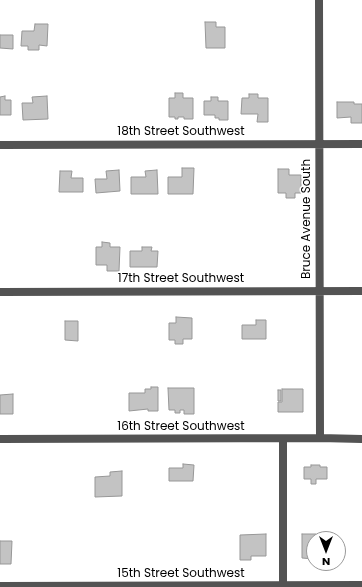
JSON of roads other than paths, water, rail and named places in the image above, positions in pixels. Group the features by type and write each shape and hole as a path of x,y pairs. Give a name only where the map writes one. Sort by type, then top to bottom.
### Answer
{"street":[{"name":"Bruce Avenue South","path":"319,0 320,438"},
{"name":"18th Street Southwest","path":"0,145 362,144"},
{"name":"17th Street Southwest","path":"0,292 362,291"},
{"name":"16th Street Southwest","path":"0,439 362,439"},
{"path":"283,439 284,586"},
{"name":"15th Street Southwest","path":"0,586 362,585"}]}
